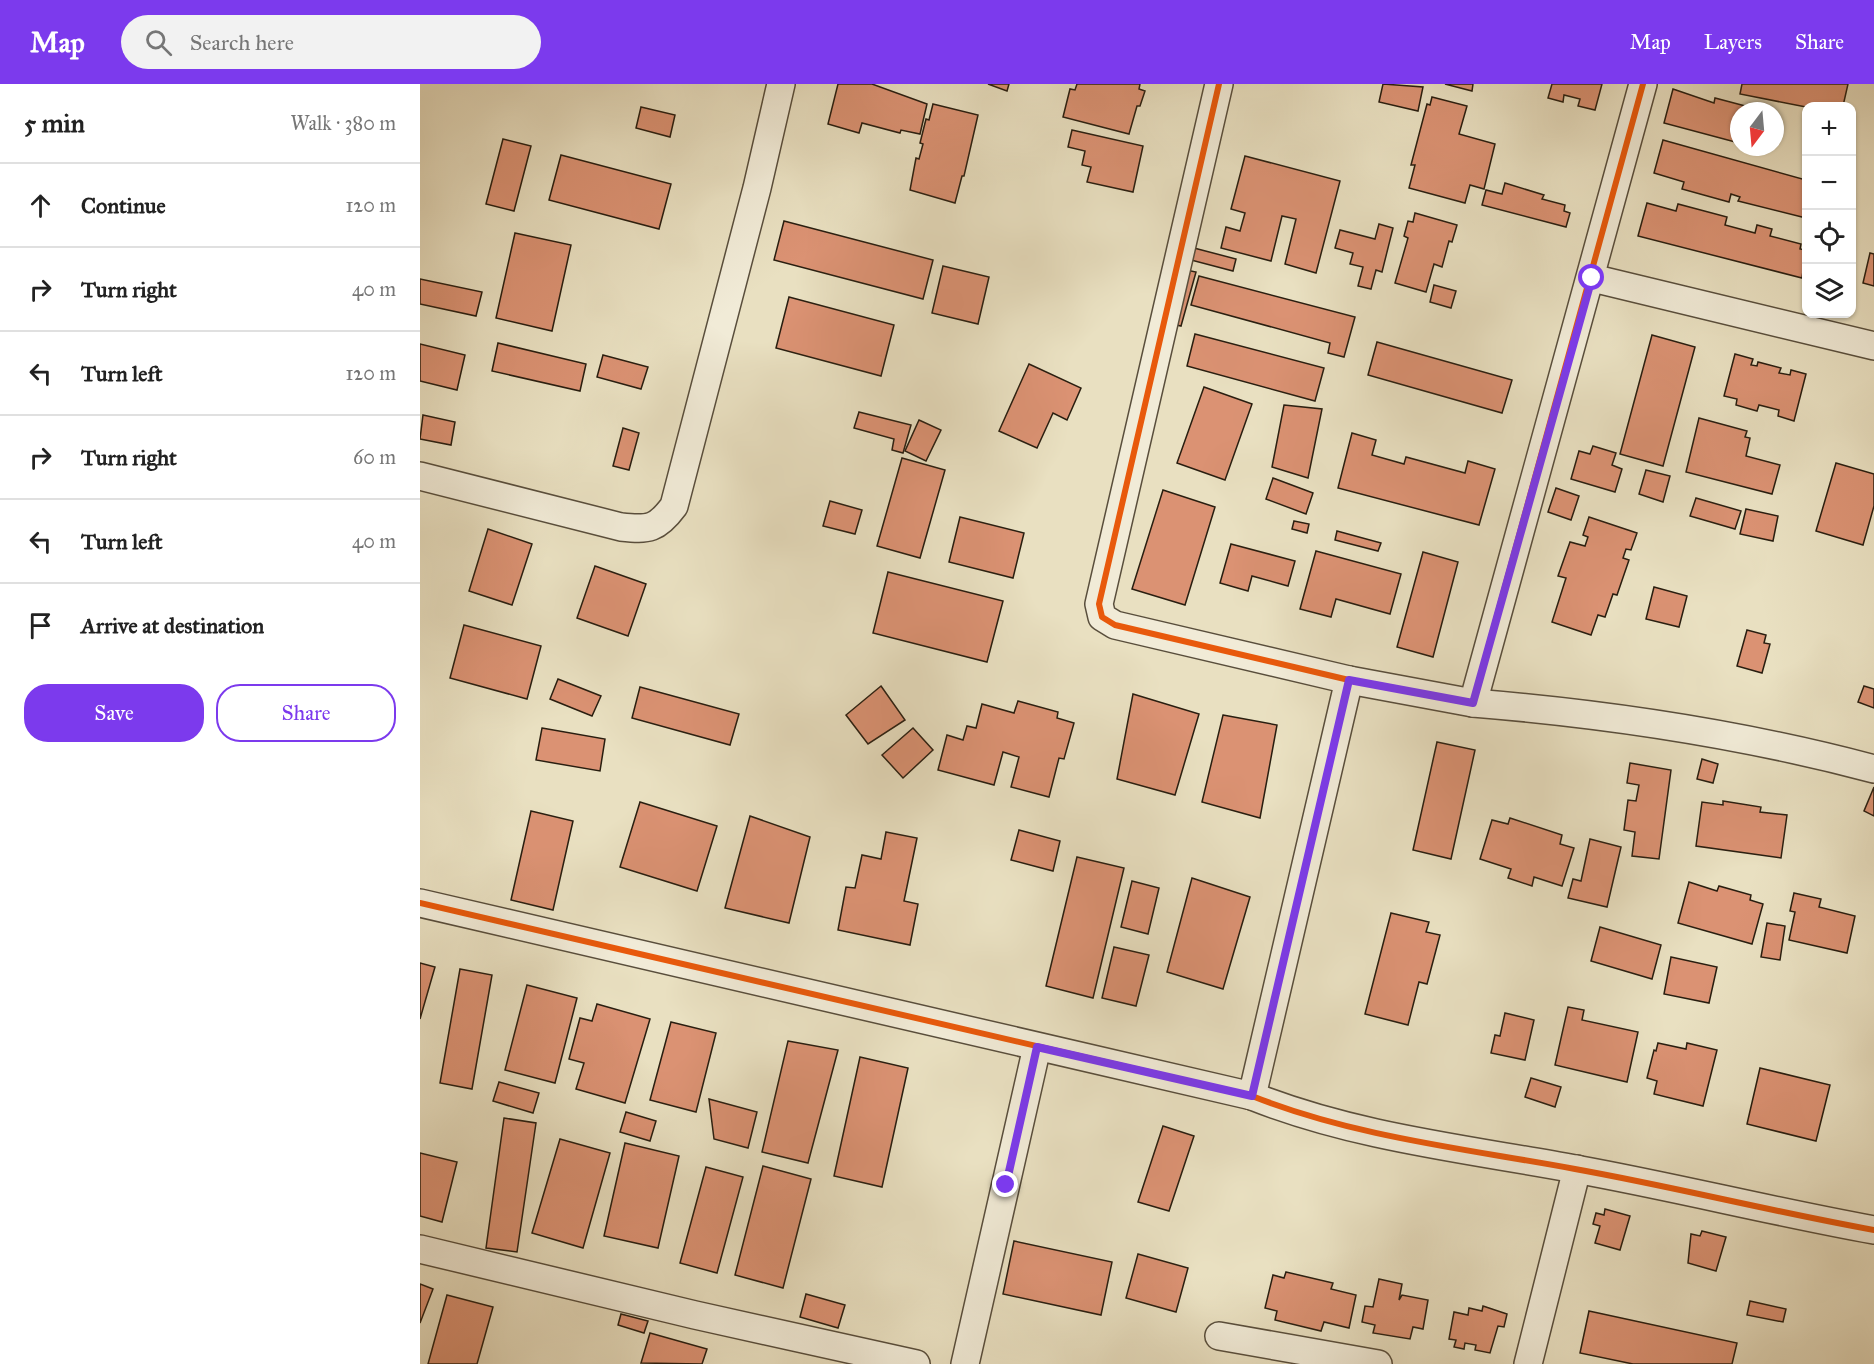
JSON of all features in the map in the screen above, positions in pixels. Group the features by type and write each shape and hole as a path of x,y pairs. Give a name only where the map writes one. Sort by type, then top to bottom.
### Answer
{"street":[{"path":"420,477 621,527 643,529 661,523 674,506 754,200 781,84"},
{"path":"1219,84 1099,604 1102,617 1115,625 1349,680 1473,703 1571,711 1676,727 1874,769"},
{"path":"1473,703 1592,278 1643,84"},
{"path":"1592,278 1874,346"},
{"path":"1252,1096 1349,680"},
{"path":"420,903 1252,1096 1294,1113 1352,1129 1577,1169 1874,1230"},
{"path":"965,1364 1037,1047"},
{"path":"1528,1364 1577,1169"},
{"path":"420,1250 916,1364"},
{"path":"1219,1336 1378,1364"}],"building":[{"path":"838,84 872,84 927,104 920,134 901,130 900,133 862,123 859,133 828,124"},
{"path":"988,84 1009,84 1007,91"},
{"path":"1077,84 1140,84 1139,89 1145,91 1140,106 1137,106 1129,134 1063,117 1070,89 1075,90"},
{"path":"1383,84 1423,87 1418,111 1379,102"},
{"path":"1445,84 1473,84 1472,91"},
{"path":"1552,84 1602,84 1595,110 1578,106 1580,99 1564,95 1563,102 1548,98"},
{"path":"1742,84 1848,84 1844,102 1802,102 1802,106 1740,94"},
{"path":"1673,89 1714,103 1715,98 1730,102 1730,141 1664,123"},
{"path":"1432,97 1467,106 1459,134 1495,144 1484,189 1470,185 1465,203 1409,188 1415,165 1411,165 1427,104 1430,105"},
{"path":"933,104 978,115 964,176 962,176 955,203 910,190 916,158 919,159 923,144 920,143 926,119 929,120"},
{"path":"641,107 675,115 670,137 636,128"},
{"path":"1072,130 1143,146 1133,192 1087,182 1091,167 1082,165 1085,151 1068,147"},
{"path":"503,139 531,146 514,211 486,204"},
{"path":"1663,140 1802,179 1802,217 1738,201 1740,197 1731,194 1729,202 1682,189 1684,182 1654,173"},
{"path":"561,155 671,184 659,229 549,200"},
{"path":"1245,156 1340,181 1316,273 1285,264 1296,219 1282,216 1271,261 1221,248 1226,227 1240,231 1245,213 1231,209"},
{"path":"1505,183 1544,195 1542,199 1565,205 1564,211 1570,213 1566,227 1482,205 1486,190 1502,194"},
{"path":"1647,203 1676,211 1678,204 1727,217 1725,225 1755,233 1757,225 1772,229 1770,236 1801,244 1802,278 1638,236"},
{"path":"1415,213 1457,225 1452,242 1449,241 1442,267 1434,264 1426,292 1395,283 1408,238 1404,236 1408,221 1413,222"},
{"path":"784,221 933,260 923,299 774,260"},
{"path":"1379,224 1393,228 1382,272 1376,270 1371,289 1358,286 1363,267 1350,264 1353,253 1335,248 1340,230 1375,239"},
{"path":"515,233 571,245 552,331 496,318"},
{"path":"1194,248 1236,259 1233,271 1191,260"},
{"path":"1870,253 1874,254 1874,286 1863,283"},
{"path":"943,266 989,277 978,324 932,313"},
{"path":"1186,270 1196,272 1181,326 1172,324"},
{"path":"1199,276 1355,317 1344,357 1328,353 1330,343 1191,305"},
{"path":"420,279 482,292 476,316 420,304"},
{"path":"1434,285 1456,291 1451,308 1430,302"},
{"path":"789,297 894,325 881,376 776,348"},
{"path":"1195,334 1324,368 1315,401 1187,366"},
{"path":"1652,335 1695,347 1663,466 1620,454"},
{"path":"1377,342 1512,380 1502,413 1368,375"},
{"path":"498,343 586,364 580,391 492,371"},
{"path":"420,344 465,355 457,390 420,381"},
{"path":"1735,354 1753,359 1751,365 1757,366 1758,362 1781,368 1779,373 1790,375 1791,370 1806,374 1794,421 1778,416 1779,410 1759,405 1757,411 1736,405 1737,399 1724,396"},
{"path":"603,355 648,367 641,389 597,377"},
{"path":"1029,364 1081,388 1067,420 1053,413 1037,448 999,431"},
{"path":"1204,387 1252,404 1225,480 1177,463"},
{"path":"1284,405 1322,409 1308,478 1272,467"},
{"path":"859,412 911,425 903,453 892,450 894,439 854,428"},
{"path":"423,415 455,422 451,445 420,439"},
{"path":"1699,418 1747,431 1745,437 1750,438 1746,456 1780,465 1772,494 1686,472"},
{"path":"919,420 941,430 926,461 905,451"},
{"path":"623,428 639,433 629,470 613,466"},
{"path":"1352,433 1376,440 1372,455 1404,464 1406,457 1465,473 1468,461 1495,469 1479,525 1338,488"},
{"path":"1593,446 1616,453 1612,465 1622,469 1615,492 1571,479 1579,451 1590,454"},
{"path":"902,458 945,470 920,558 877,546"},
{"path":"1836,463 1874,474 1874,506 1863,545 1816,531"},
{"path":"1646,470 1670,476 1663,502 1639,494"},
{"path":"1273,478 1313,493 1306,514 1266,499"},
{"path":"1556,488 1579,496 1571,520 1548,512"},
{"path":"1163,490 1215,507 1185,605 1132,589"},
{"path":"1696,498 1741,511 1735,529 1690,516"},
{"path":"830,501 862,510 855,534 823,526"},
{"path":"1746,509 1778,516 1773,541 1740,534"},
{"path":"960,517 1024,533 1013,578 949,562"},
{"path":"1589,517 1637,533 1631,550 1626,549 1623,558 1629,560 1617,595 1613,594 1605,617 1598,615 1591,635 1552,622 1566,578 1558,576 1570,542 1585,546 1588,537 1583,535"},
{"path":"1294,521 1309,524 1307,533 1292,529"},
{"path":"488,529 532,544 512,605 469,591"},
{"path":"1337,531 1381,543 1378,551 1335,540"},
{"path":"1231,544 1295,561 1288,586 1252,576 1248,591 1220,583"},
{"path":"1316,551 1401,574 1390,614 1336,599 1331,617 1300,609"},
{"path":"1423,552 1458,562 1433,657 1397,647"},
{"path":"595,566 646,584 628,636 577,618"},
{"path":"888,572 1003,601 987,662 873,633"},
{"path":"1654,587 1687,596 1679,627 1646,619"},
{"path":"464,625 541,646 527,699 450,678"},
{"path":"1747,630 1766,635 1764,643 1770,644 1762,673 1737,666"},
{"path":"558,679 601,696 592,716 550,699"},
{"path":"881,686 905,720 868,744 846,715"},
{"path":"1864,686 1874,689 1874,708 1858,702"},
{"path":"640,687 739,714 730,745 632,718"},
{"path":"1133,694 1199,714 1175,795 1117,779"},
{"path":"1018,701 1058,712 1057,718 1074,723 1064,759 1059,758 1049,797 1011,787 1019,757 1003,752 994,785 938,770 947,735 963,740 967,726 976,728 982,704 1014,713"},
{"path":"1223,715 1277,725 1260,818 1202,802"},
{"path":"542,728 605,739 600,771 536,760"},
{"path":"913,728 933,750 903,778 882,755"},
{"path":"1437,742 1475,750 1451,859 1413,850"},
{"path":"1702,759 1718,764 1713,783 1697,779"},
{"path":"1630,763 1671,770 1659,859 1632,856 1635,832 1624,830 1628,800 1636,801 1639,785 1627,783"},
{"path":"1874,787 1874,816 1864,811"},
{"path":"1723,801 1761,807 1760,812 1787,815 1781,858 1696,846 1702,802 1723,805"},
{"path":"640,802 717,826 697,891 620,867"},
{"path":"531,811 573,821 553,910 511,900"},
{"path":"750,816 810,837 789,923 725,908"},
{"path":"1510,818 1562,835 1560,844 1574,848 1562,886 1534,877 1532,886 1508,878 1511,869 1480,859 1492,820 1508,824"},
{"path":"1019,830 1060,841 1053,871 1011,860"},
{"path":"886,832 917,838 904,901 918,904 910,945 838,930 846,887 855,888 862,855 881,859"},
{"path":"1590,839 1621,847 1607,907 1568,898 1573,879 1581,881"},
{"path":"1077,857 1124,868 1093,998 1046,986"},
{"path":"1192,878 1250,897 1223,989 1167,972"},
{"path":"1132,881 1159,888 1148,934 1121,927"},
{"path":"1689,882 1717,891 1719,886 1751,895 1750,900 1763,904 1752,944 1678,923"},
{"path":"1794,893 1821,899 1819,907 1855,916 1847,953 1789,940 1795,912 1790,911"},
{"path":"1391,913 1429,922 1426,932 1440,935 1427,984 1419,982 1408,1025 1365,1014"},
{"path":"1767,923 1785,926 1780,960 1761,957"},
{"path":"1600,927 1661,945 1652,979 1591,961"},
{"path":"1114,947 1149,955 1136,1006 1102,998"},
{"path":"1671,957 1717,967 1709,1003 1664,994"},
{"path":"420,963 435,967 420,1019"},
{"path":"460,969 492,975 472,1089 440,1083"},
{"path":"527,985 577,998 555,1083 505,1070"},
{"path":"597,1004 650,1019 625,1103 576,1089 584,1063 569,1059 580,1018 592,1021"},
{"path":"1568,1007 1584,1010 1582,1020 1638,1032 1627,1082 1555,1065"},
{"path":"1505,1013 1534,1020 1525,1060 1491,1053 1495,1035 1500,1036"},
{"path":"671,1022 716,1033 696,1112 650,1100"},
{"path":"788,1041 838,1050 808,1163 762,1152"},
{"path":"1658,1043 1686,1049 1687,1043 1717,1050 1703,1106 1654,1094 1657,1081 1647,1078"},
{"path":"860,1057 908,1068 882,1187 834,1176"},
{"path":"1760,1068 1830,1085 1816,1141 1747,1124"},
{"path":"1531,1078 1561,1087 1555,1107 1525,1097"},
{"path":"499,1082 539,1093 533,1113 493,1101"},
{"path":"709,1099 757,1112 748,1148 714,1139"},
{"path":"626,1112 656,1121 650,1141 620,1132"},
{"path":"504,1118 536,1123 517,1252 486,1248"},
{"path":"1163,1126 1194,1136 1169,1211 1138,1202"},
{"path":"560,1139 610,1153 583,1248 532,1233"},
{"path":"625,1143 679,1156 658,1248 604,1236"},
{"path":"420,1153 457,1162 442,1222 420,1216"},
{"path":"763,1166 811,1179 783,1288 735,1275"},
{"path":"706,1167 743,1177 717,1273 680,1263"},
{"path":"1605,1209 1630,1216 1620,1250 1595,1243 1600,1226 1593,1224 1596,1213 1604,1215"},
{"path":"1702,1231 1726,1237 1716,1271 1688,1263 1691,1234 1700,1236"},
{"path":"1014,1241 1112,1262 1101,1315 1003,1294"},
{"path":"1138,1254 1188,1268 1176,1312 1126,1298"},
{"path":"1286,1272 1333,1283 1331,1289 1356,1295 1349,1328 1324,1322 1321,1331 1275,1320 1277,1311 1265,1308 1273,1275 1284,1278"},
{"path":"1379,1279 1402,1284 1399,1300 1402,1295 1428,1300 1423,1329 1413,1327 1410,1339 1373,1333 1375,1325 1362,1322 1365,1306 1373,1307"},
{"path":"420,1284 433,1289 420,1323"},
{"path":"806,1294 845,1305 838,1328 800,1317"},
{"path":"447,1295 493,1307 477,1364 428,1364"},
{"path":"1750,1301 1786,1309 1783,1322 1747,1315"},
{"path":"1483,1306 1507,1314 1504,1327 1498,1326 1490,1353 1475,1350 1476,1345 1465,1343 1464,1349 1454,1347 1456,1340 1449,1339 1454,1312 1468,1315 1469,1308 1482,1311"},
{"path":"1589,1311 1737,1343 1732,1364 1633,1364 1580,1353"},
{"path":"621,1314 648,1321 644,1333 618,1325"},
{"path":"650,1333 707,1349 702,1364 641,1363"}],"cycle path":[{"path":"1219,84 1099,604 1102,617 1115,625 1349,680 1473,703 1643,84"},
{"path":"420,903 1252,1096 1291,1110 1371,1132 1612,1176 1874,1230"}],"route":[{"path":"1006,1185 1037,1047 1252,1096 1349,680 1473,703 1592,278"}]}
